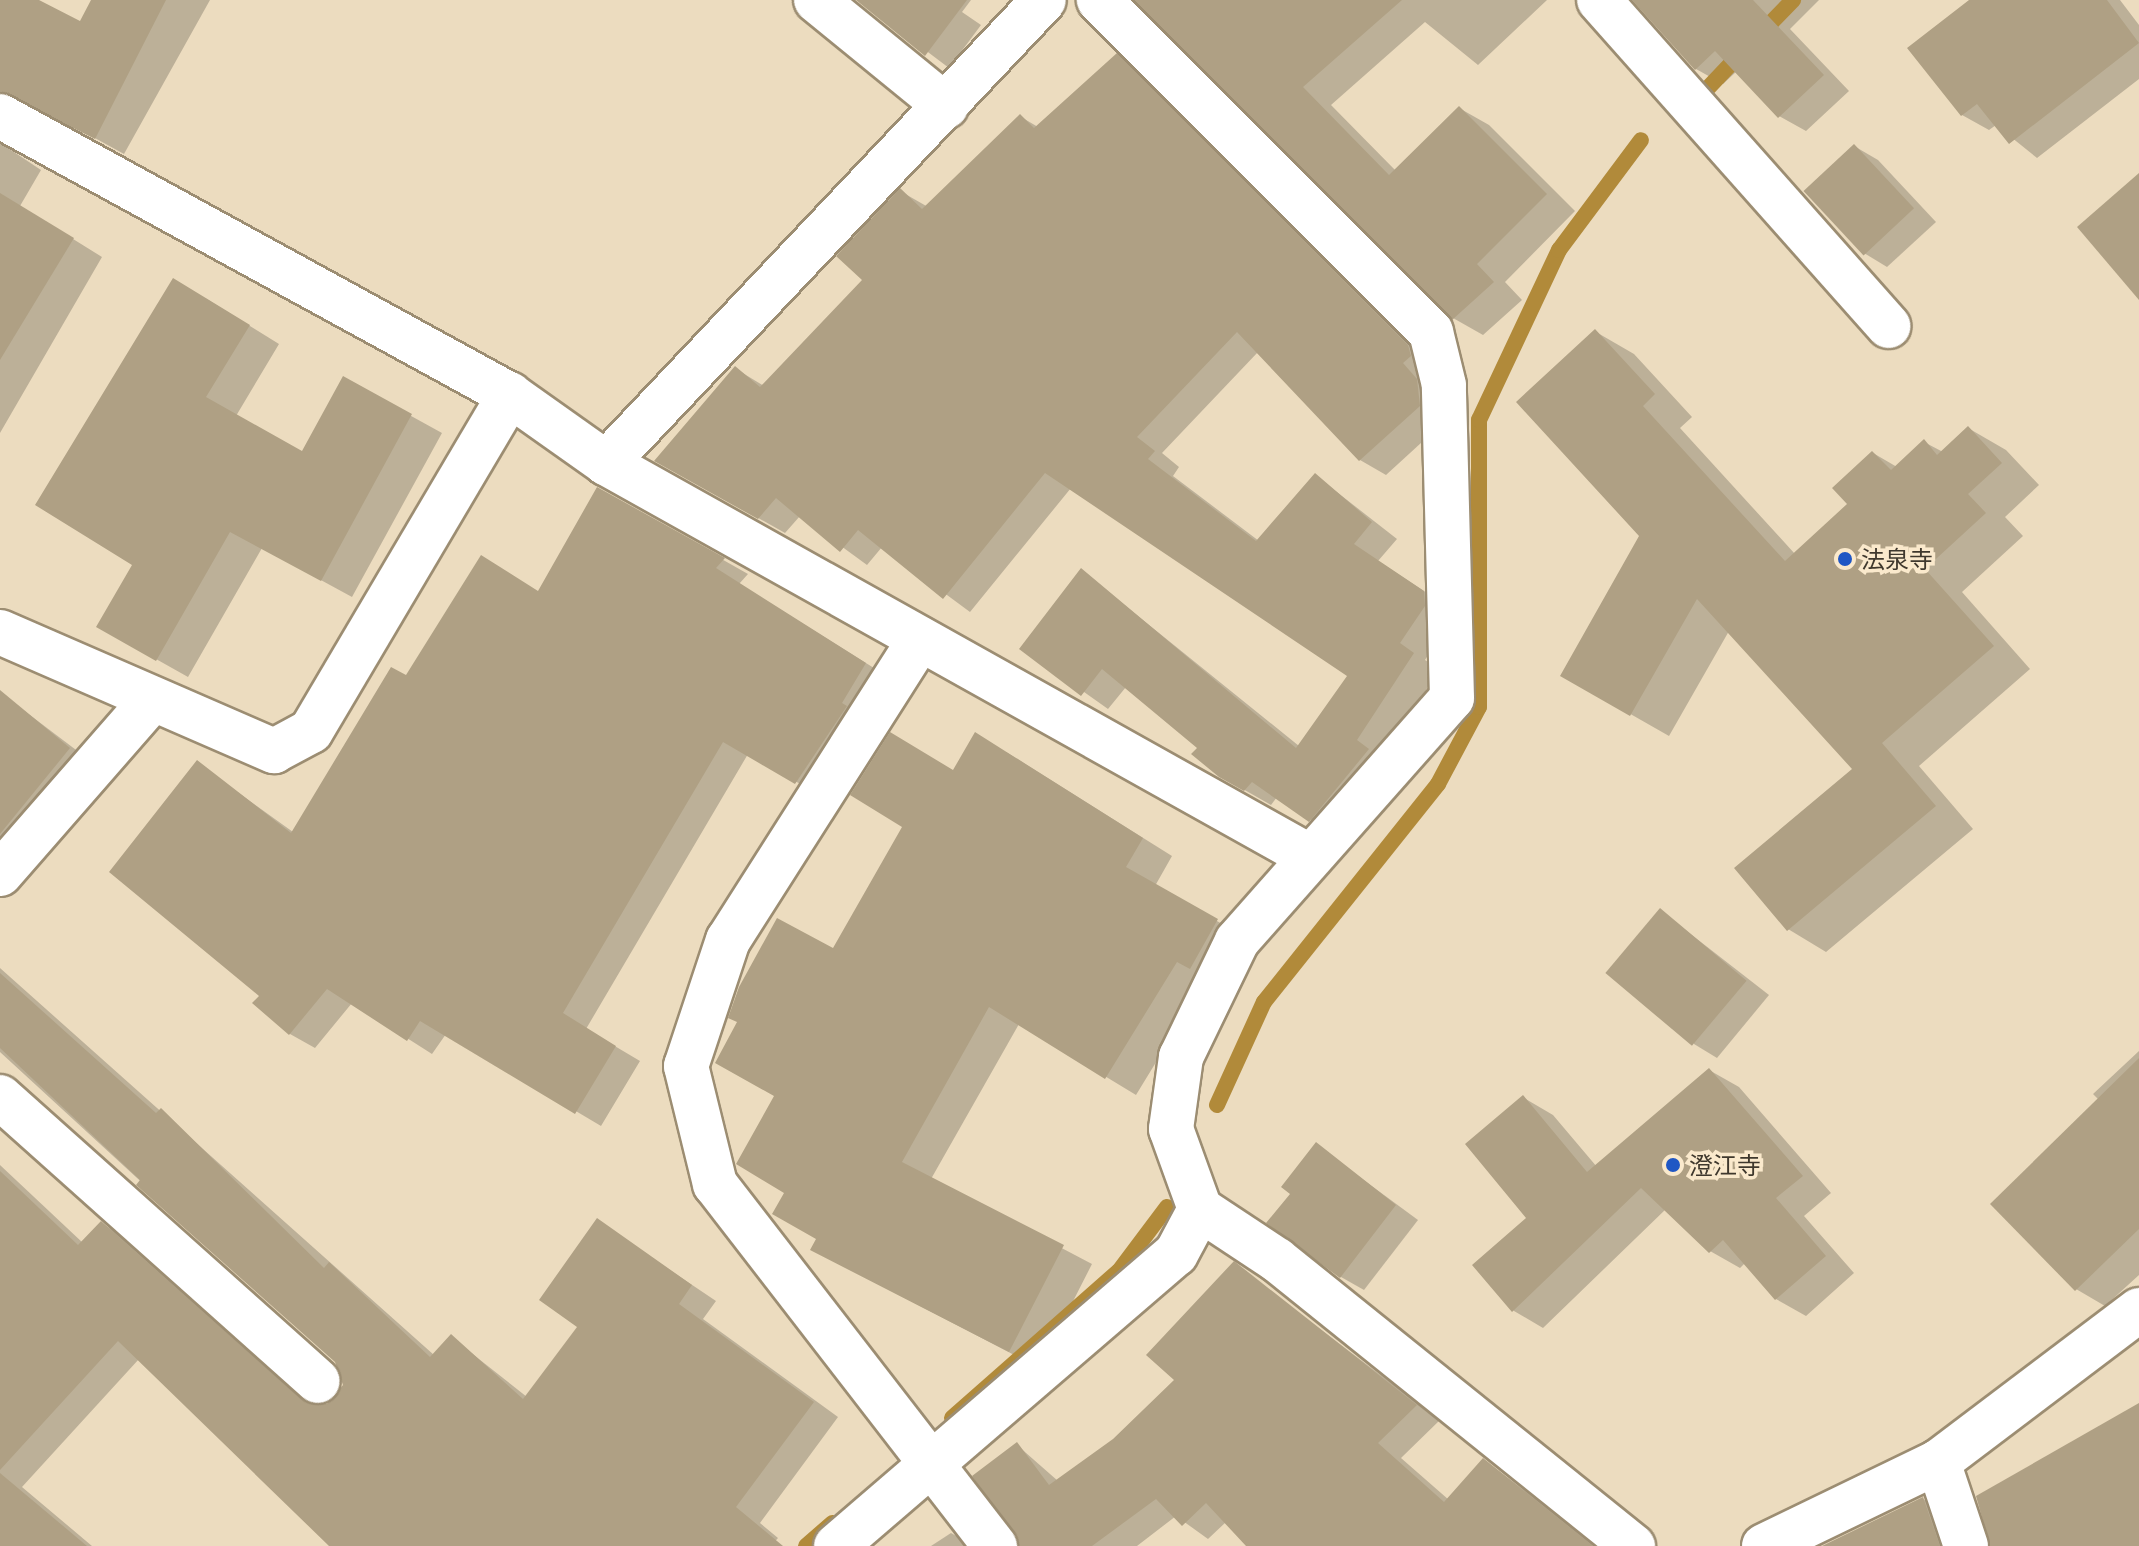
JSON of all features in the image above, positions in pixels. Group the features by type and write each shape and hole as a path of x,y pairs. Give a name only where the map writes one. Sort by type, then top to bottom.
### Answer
{"lane":[{"path":"816,0 946,106"},
{"path":"606,463 1044,0"},
{"path":"1099,0 1431,332 1437,358 1452,698 1368,801 1307,855 1237,941 1181,1057 1171,1129 1200,1209 1277,1260 1633,1546"},
{"path":"1599,0 1888,326"},
{"path":"0,116 510,395 606,463 1307,855"},
{"path":"0,632 151,701 274,751 311,731 510,395"},
{"path":"920,639 728,940 686,1066 715,1184 933,1461 995,1546"},
{"path":"0,874 151,701"},
{"path":"0,1097 318,1381"},
{"path":"836,1546 1176,1254 1200,1209"},
{"path":"1764,1546 1938,1462 2139,1310"},
{"path":"1938,1462 1966,1546"}],"building":[{"path":"0,0 39,0 80,21 91,0 166,0 95,139 0,91"},
{"path":"856,0 967,0 925,56"},
{"path":"1134,0 1402,0 1303,87 1389,175 1459,106 1547,194 1477,264 1494,282 1452,320"},
{"path":"1632,0 1753,0 1824,75 1778,118 1715,51 1695,70"},
{"path":"1969,0 2107,0 2139,43 2009,144 1977,104 1961,116 1907,48"},
{"path":"1117,53 1408,345 1411,356 1403,363 1417,379 1420,406 1359,461 1237,332 1137,437 1155,451 1148,459 1256,541 1315,473 1372,522 1354,544 1424,591 1425,606 1400,643 1414,653 1357,740 1369,749 1309,822 1252,782 1244,791 1219,777 1191,754 1197,748 1102,669 1081,696 1019,649 1081,568 1296,748 1347,676 1045,473 943,599 858,530 840,552 776,498 758,519 654,461 735,366 760,387 862,280 836,256 900,188 922,209 1020,114 1034,128"},
{"path":"1854,144 1914,208 1864,255 1804,191"},
{"path":"2139,173 2139,300 2077,227"},
{"path":"0,193 74,238 0,360"},
{"path":"173,278 250,325 206,397 302,451 343,376 412,414 321,581 230,532 156,661 96,627 132,565 35,505"},
{"path":"1595,329 1655,394 1643,406 1785,561 1847,504 1832,488 1872,451 1891,470 1924,439 1937,455 1968,426 2002,463 1968,494 1986,513 1925,569 1994,646 1882,743 1936,806 1787,931 1734,868 1852,769 1697,599 1630,716 1560,676 1639,536 1516,402"},
{"path":"597,487 725,558 716,568 866,663 842,703 847,706 795,784 723,742 563,1013 616,1046 575,1114 420,1021 407,1041 327,989 289,1035 252,1003 259,996 109,872 197,760 291,833 391,667 406,675 481,555 538,591"},
{"path":"0,690 70,748 0,834"},
{"path":"890,732 953,770 975,732 1143,838 1126,867 1218,919 1190,969 1177,962 1105,1079 989,1007 902,1162 1064,1245 1009,1352 810,1250 816,1239 772,1214 784,1193 736,1164 774,1096 715,1063 737,1022 728,1018 739,987 777,918 833,948 902,827 850,795"},
{"path":"1660,908 1747,981 1692,1046 1605,973"},
{"path":"0,973 156,1113 161,1108 324,1268 329,1262 430,1357 451,1334 523,1399 577,1327 539,1300 597,1218 692,1285 679,1304 814,1402 736,1507 783,1546 329,1546 118,1341 0,1470 0,1171 78,1245 101,1221 302,1400 327,1404 343,1385 335,1362 136,1185 140,1180 0,1048"},
{"path":"2139,1058 2139,1229 2075,1291 1990,1204"},
{"path":"1709,1068 1803,1176 1776,1198 1826,1256 1775,1300 1723,1240 1709,1253 1641,1188 1512,1312 1472,1265 1526,1218 1465,1144 1523,1095 1587,1172"},
{"path":"1316,1142 1396,1205 1340,1278 1266,1223 1290,1194 1281,1187"},
{"path":"1234,1261 1417,1405 1378,1443 1444,1502 1483,1458 1593,1546 1246,1546 1206,1503 1182,1526 1156,1499 1092,1546 1019,1546 972,1476 1017,1442 1049,1485 1113,1439 1174,1380 1146,1355"},
{"path":"2139,1403 2139,1546 1990,1546 1976,1496"},
{"path":"0,1473 87,1546 0,1546"},
{"path":"1923,1497 1940,1546 1822,1546"}],"waterway":[{"path":"1759,35 1793,0"},
{"path":"1708,88 1743,51"},
{"path":"1217,1105 1264,1002 1438,784 1479,707 1479,420 1559,250 1641,140"},
{"path":"952,1418 1119,1271 1167,1207"},
{"path":"806,1546 832,1523"}],"place":[{"name":"法泉寺","path":"1845,559"},
{"name":"澄江寺","path":"1673,1165"}]}
